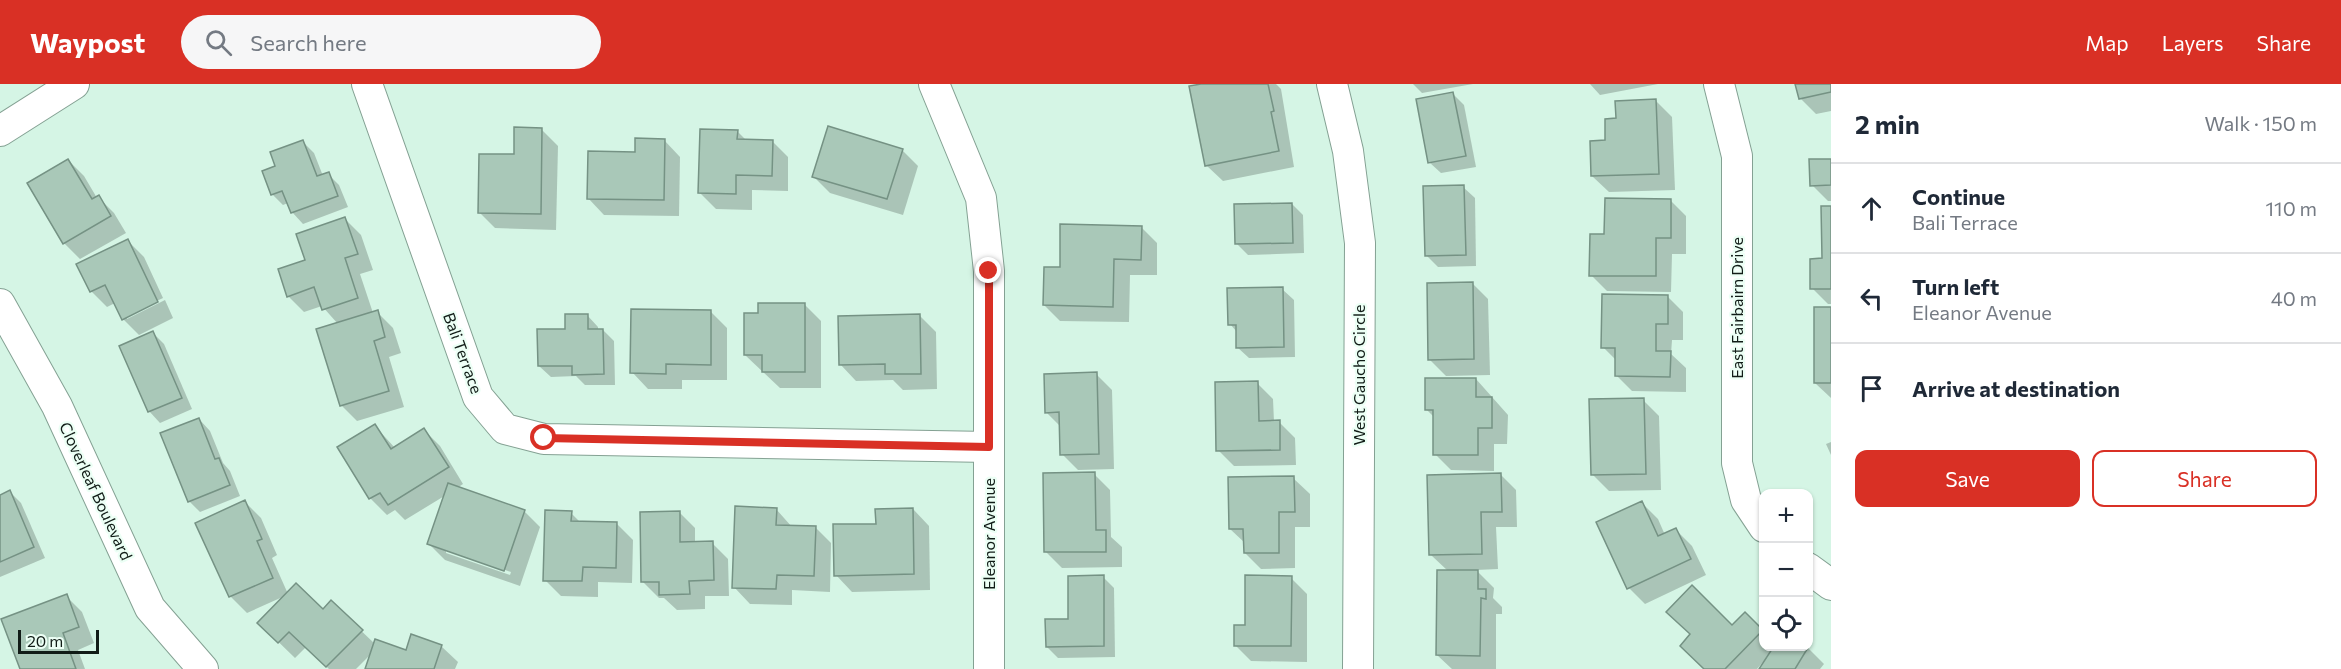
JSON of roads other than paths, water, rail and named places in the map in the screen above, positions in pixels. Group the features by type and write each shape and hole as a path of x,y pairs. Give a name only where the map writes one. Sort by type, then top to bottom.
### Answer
{"street":[{"path":"0,130 74,84"},
{"name":"Bali Terrace","path":"367,84 478,397 505,429 544,438 989,447"},
{"name":"Eleanor Avenue","path":"934,84 981,198 989,271 989,669"},
{"name":"West Gaucho Circle","path":"1332,84 1348,151 1360,243 1358,669"},
{"name":"East Fairbairn Drive","path":"1719,84 1737,156 1737,464 1746,500 1759,520"},
{"name":"Cloverleaf Boulevard","path":"0,304 57,406 150,608 203,669"},
{"path":"1813,571 1831,585"}]}
